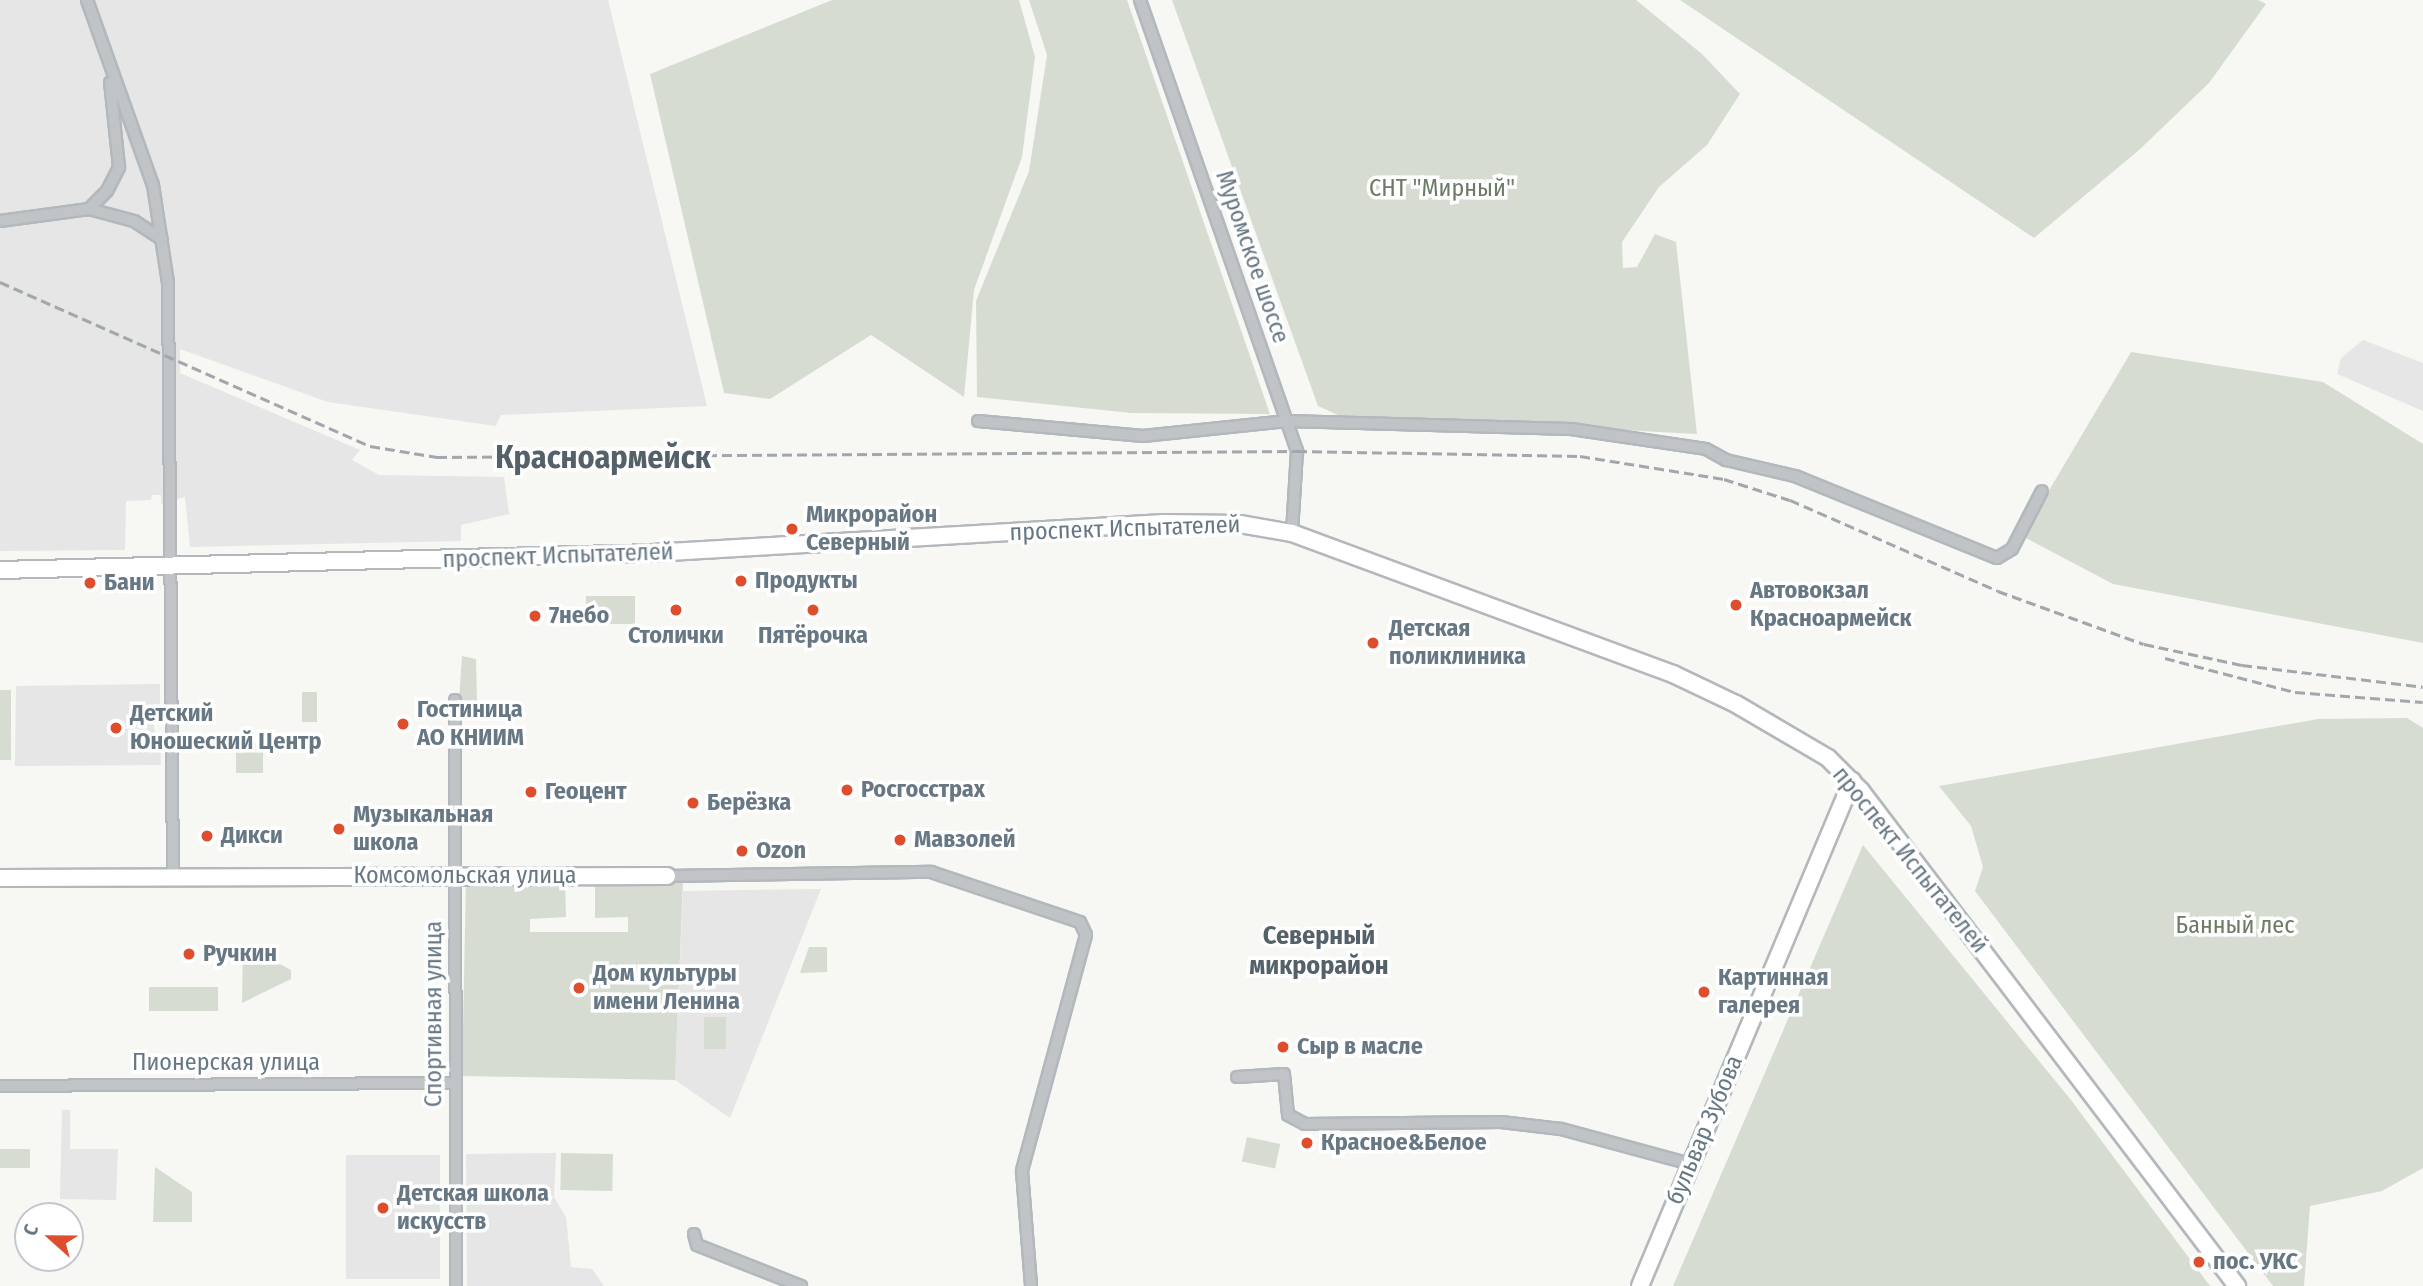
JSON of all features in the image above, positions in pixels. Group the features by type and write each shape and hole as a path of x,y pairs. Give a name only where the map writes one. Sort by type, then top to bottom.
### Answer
{"main road":[{"name":"проспект Испытателей","path":"0,570 652,553 1164,523 1240,524 1292,533 1673,674 1799,739 1852,781 2237,1286"},
{"name":"бульвар Зубова","path":"1640,1286 1852,781"},
{"name":"Комсомольская улица","path":"0,878 667,876"}],"street":[{"path":"87,0 108,65 153,184 168,284 173,877"},
{"name":"Муромское шоссе","path":"1140,0 1297,450 1292,533"},
{"path":"89,209 107,191 118,167 108,65"},
{"path":"0,221 89,209 134,220 162,239"},
{"path":"978,421 1143,436 1287,421 1571,429 1706,449 1726,460 1795,476 1997,558 2012,549 2042,491"},
{"name":"Спортивная улица","path":"455,700 453,1083 456,1286"},
{"name":"Комсомольская улица","path":"667,876 930,872 1054,911 1080,922 1086,935 1022,1171 1031,1286"},
{"path":"1237,1077 1284,1074 1288,1115 1305,1124 1513,1124 1561,1129 1691,1164"},
{"name":"Пионерская улица","path":"0,1086 453,1083"},
{"path":"694,1234 697,1245 801,1286"}],"shaded area":[{"path":"0,0 608,0 707,406 501,415 496,426 328,402 180,349 180,373 360,450 352,460 379,475 504,477 509,514 461,525 461,541 190,547 185,497 161,504 161,495 152,495 151,500 126,501 125,550 0,551"},
{"path":"2363,340 2423,363 2423,411 2337,374 2341,358"},
{"path":"160,684 160,715 154,716 154,727 155,735 160,735 161,765 15,766 16,686"},
{"path":"821,889 730,1118 675,1080 683,891"},
{"path":"62,1110 70,1110 70,1149 118,1149 116,1200 60,1199"},
{"path":"556,1153 554,1197 566,1217 571,1267 592,1269 604,1286 467,1286 466,1154"},
{"path":"346,1155 440,1155 440,1279 346,1279"}],"green space":[{"path":"832,0 1019,0 1035,57 1022,157 974,290 964,397 871,335 770,399 724,393 650,74"},
{"path":"1029,0 1127,0 1270,414 1131,413 977,397 976,301 1029,171 1047,55"},
{"name":"СНТ \"Мирный\"","path":"1172,0 1636,0 1702,54 1740,94 1707,145 1659,187 1622,242 1623,268 1637,267 1655,234 1676,242 1697,434 1338,415 1318,406"},
{"path":"1680,0 2258,0 2266,4 2209,83 2139,150 2034,238"},
{"path":"2131,352 2323,382 2423,444 2423,643 2113,584 2022,536"},
{"path":"586,596 635,596 635,624 586,624"},
{"path":"462,656 476,659 477,702 471,706 459,702"},
{"path":"0,690 11,690 11,760 0,760"},
{"path":"302,692 317,692 317,722 302,722"},
{"name":"Банный лес","path":"2407,718 2423,728 2423,1168 2382,1191 2310,1206 2304,1286 2273,1286 1975,891 1983,867 1971,826 1939,786 2318,719"},
{"path":"236,744 263,744 263,773 236,773"},
{"path":"1863,845 2071,1100 2210,1286 1673,1286"},
{"path":"466,880 565,880 566,917 530,919 530,932 628,932 628,917 595,918 595,880 683,880 675,1080 462,1076"},
{"path":"243,944 291,970 291,979 242,1003"},
{"path":"809,947 827,947 827,972 800,973"},
{"path":"149,987 218,987 218,1011 149,1011"},
{"path":"704,1017 726,1017 726,1049 704,1049"},
{"path":"1247,1137 1280,1144 1275,1169 1242,1161"},
{"path":"0,1149 30,1149 30,1168 0,1168"},
{"path":"561,1153 613,1154 612,1191 560,1190"},
{"path":"155,1167 192,1192 192,1222 153,1222"}],"railway":[{"path":"0,282 370,446 437,457 1297,451 1580,456 1724,479 1790,500 1998,591 2144,644 2242,665 2423,687"},
{"path":"2165,658 2295,692 2423,702"}],"place":[{"name":"Микрорайон Северный","path":"792,529"},
{"name":"Продукты","path":"741,581"},
{"name":"Бани","path":"90,583"},
{"name":"Автовокзал Красноармейск","path":"1736,605"},
{"name":"Столички","path":"676,610"},
{"name":"Пятёрочка","path":"813,610"},
{"name":"7небо","path":"535,616"},
{"name":"Детская поликлиника","path":"1373,643"},
{"name":"Гостиница АО КНИИМ","path":"403,724"},
{"name":"Детский Юношеский Центр","path":"116,728"},
{"name":"Росгосстрах","path":"847,790"},
{"name":"Геоцент","path":"531,792"},
{"name":"Берёзка","path":"693,803"},
{"name":"Музыкальная школа","path":"339,829"},
{"name":"Дикси","path":"207,836"},
{"name":"Мавзолей","path":"900,840"},
{"name":"Ozon","path":"742,851"},
{"name":"Ручкин","path":"189,954"},
{"name":"Дом культуры имени Ленина","path":"579,988"},
{"name":"Картинная галерея","path":"1704,992"},
{"name":"Сыр в масле","path":"1283,1047"},
{"name":"Красное&Белое","path":"1307,1143"},
{"name":"Детская школа искусств","path":"383,1208"},
{"name":"пос. УКС","path":"2199,1262"}],"district":[{"name":"Красноармейск","path":"603,457"},
{"name":"Северный микрорайон","path":"1319,951"}]}
